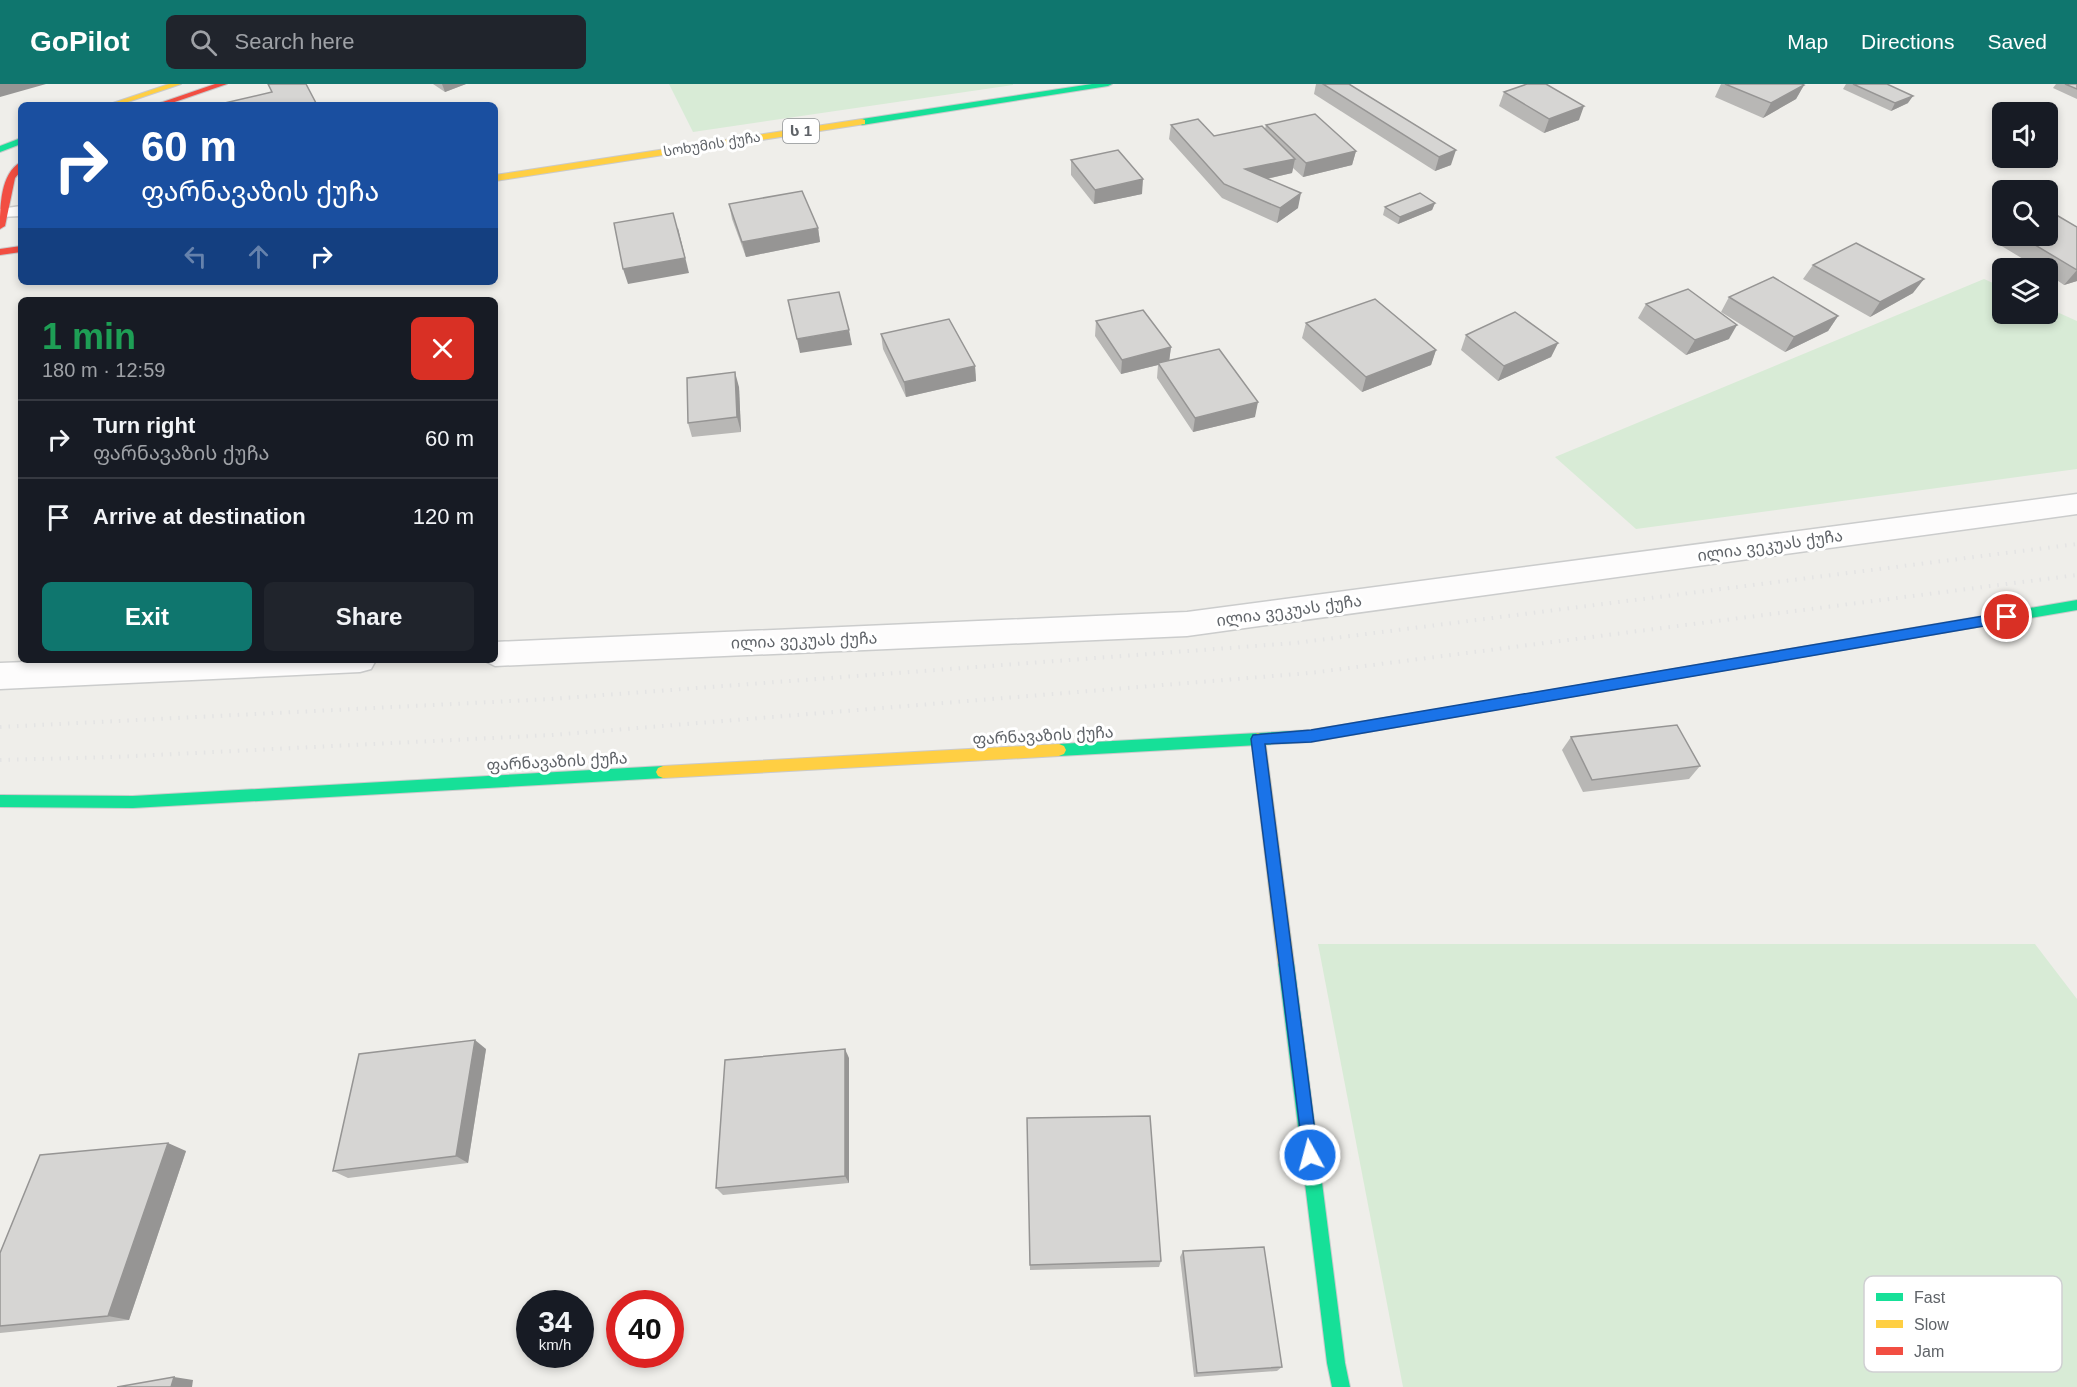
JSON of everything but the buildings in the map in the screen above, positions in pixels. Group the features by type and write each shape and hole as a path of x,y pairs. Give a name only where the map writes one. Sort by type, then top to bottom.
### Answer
{"main road":[{"path":"120,102 177,84"},
{"path":"182,100 223,84"},
{"name":"სოხუმის ქუჩა","path":"498,178 1037,89 1108,84"},
{"path":"0,149 18,142"},
{"path":"2,220 6,178 18,168"},
{"path":"0,252 18,249"},
{"name":"ფარნავაზის ქუჩა","path":"0,801 133,802 1311,736 2077,605"},
{"path":"1258,739 1336,1363 1341,1387"}],"street":[{"name":"ილია ვეკუას ქუჩა","path":"498,654 1187,624 2077,504"},
{"path":"0,676 292,663"}],"lane":[{"path":"2,220 18,212"}],"green space":[{"path":"669,84 1013,84 1013,85 693,132"},
{"path":"1984,279 1992,283 1992,324 2058,324 2058,312 2077,321 2077,469 1636,529 1555,457"},
{"path":"1318,944 2035,944 2077,999 2077,1387 1403,1387"}],"railway":[{"path":"0,727 551,699 1295,643 2077,544"},
{"path":"0,760 115,757 552,735 1310,673 2077,575"}],"traffic: fast":[{"path":"862,122 1108,84"},
{"path":"0,149 18,142"},
{"path":"1778,656 2077,605"},
{"path":"1059,750 1311,736 1482,707"},
{"path":"0,801 133,802 663,772"},
{"path":"1286,963 1336,1363 1341,1387"}],"traffic: slow":[{"path":"120,102 177,84"},
{"path":"498,178 862,122"},
{"path":"1482,707 1778,656"},
{"path":"1258,739 1286,963"},
{"path":"663,772 1059,750"}],"traffic: jam":[{"path":"167,102 223,84"},
{"path":"0,226 11,178 18,169"},
{"path":"0,252 18,249"}],"route":[{"path":"1310,1155 1258,739 1311,736 2007,617"}]}
